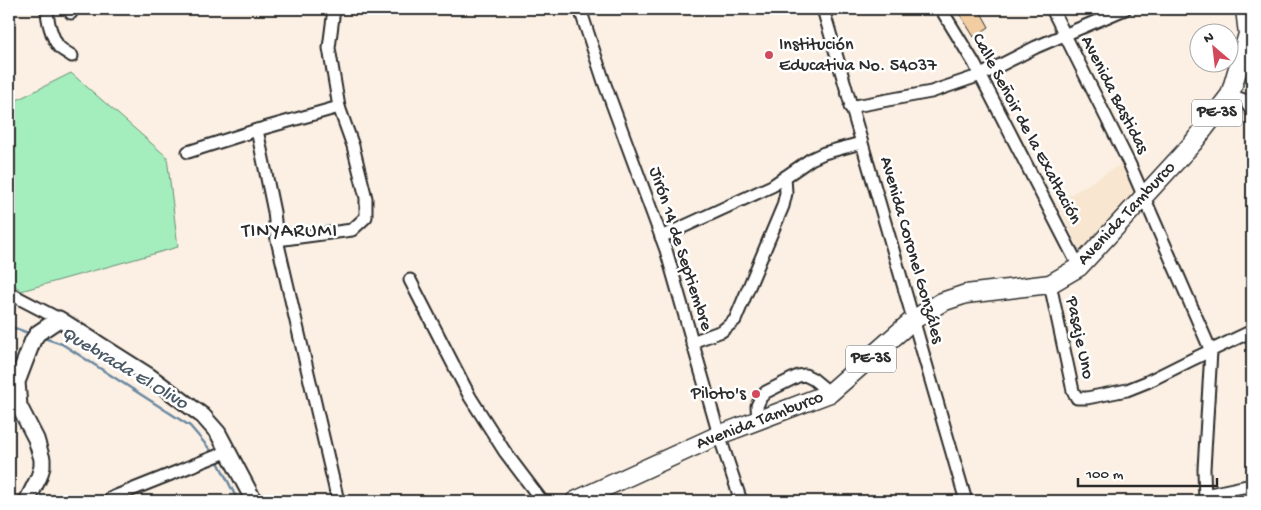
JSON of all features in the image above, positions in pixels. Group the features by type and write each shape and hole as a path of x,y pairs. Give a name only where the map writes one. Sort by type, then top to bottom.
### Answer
{"highway":[{"name":"Avenida Tamburco","path":"575,501 719,435 830,393 863,366 913,320 942,302 966,294 1050,284 1079,267 1193,144 1230,95 1250,28 1245,9"}],"main road":[{"path":"27,501 39,477 42,459 36,439 19,406 16,382 36,336 59,319 142,372 203,416 218,433 229,451 242,482 254,501"}],"street":[{"path":"47,9 56,42 64,52 72,56"},
{"path":"277,240 352,230 366,217 366,198 353,146 339,107 329,48 334,9"},
{"name":"Jirón 14 de Septiembre","path":"580,9 604,82 661,237 719,435 741,501"},
{"name":"Avenida Coronel Gonzáles","path":"823,9 966,501"},
{"name":"Calle Señoir de la Exaltación","path":"941,9 981,75 1079,267"},
{"name":"Avenida Bastidas","path":"1052,9 1144,196 1211,351"},
{"path":"850,107 931,92 981,75 1063,34 1124,9"},
{"path":"1230,95 1244,100 1252,111"},
{"path":"188,152 339,107"},
{"path":"257,130 274,212 277,240 338,501"},
{"path":"661,237 749,198 772,186 824,153 861,143"},
{"path":"692,342 722,331 735,320 783,206 786,193 784,177"},
{"path":"410,280 470,397 505,452 542,501"},
{"name":"Pasaje Uno","path":"1050,284 1072,392 1077,398 1087,398 1127,390 1148,382 1211,351"},
{"path":"9,294 59,319"},
{"path":"1252,331 1211,351 1204,469 1205,498 1252,485"},
{"path":"758,420 756,406 761,397 766,392 798,376 805,375 813,379 830,393"},
{"path":"111,498 229,451"}],"shaded area":[{"path":"1126,161 1138,194 1083,256 1057,203"}],"green space":[{"path":"71,73 167,157 178,247 21,291 9,280 9,104"}],"building":[{"path":"965,9 979,9 989,27 974,37 959,13"}],"waterway":[{"name":"Quebrada El Olivo","path":"9,326 31,334"},
{"name":"Quebrada El Olivo","path":"41,337 62,344 190,426 213,453"},
{"name":"Quebrada El Olivo","path":"217,460 238,501"}],"place":[{"name":"Institución Educativa No. 54037","path":"769,55"},
{"name":"Piloto's","path":"756,394"}],"district":[{"name":"TINYARUMI","path":"290,232"}]}
